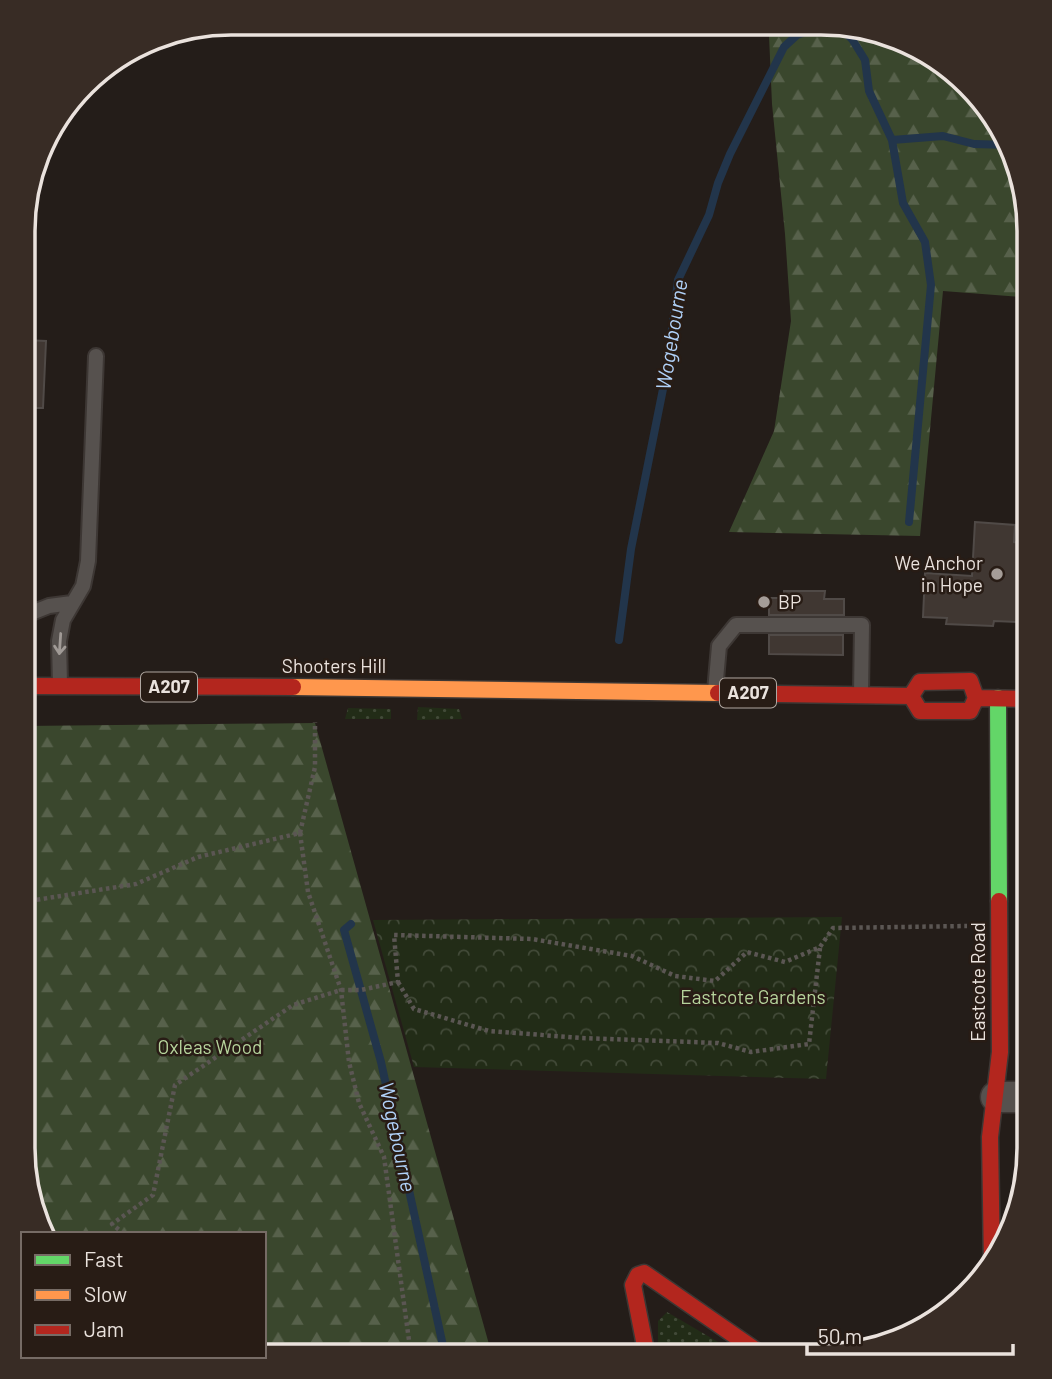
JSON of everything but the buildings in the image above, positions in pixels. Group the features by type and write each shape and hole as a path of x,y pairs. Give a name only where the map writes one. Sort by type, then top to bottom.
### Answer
{"main road":[{"name":"A207","path":"970,681 976,698 970,711 920,711 911,696 920,682 970,681"},
{"name":"Shooters Hill","path":"35,687 356,687 715,693"},
{"name":"A207","path":"715,693 911,696"},
{"name":"A207","path":"976,698 1017,699"},
{"name":"Eastcote Road","path":"992,1243 990,1137 1000,1052 998,698"},
{"path":"645,1344 633,1285 638,1275 644,1273 747,1344"}],"street":[{"path":"996,1097 1017,1097"}],"lane":[{"path":"60,686 59,641 63,620 83,586 88,561 96,356"},
{"path":"35,612 49,606 72,603"},
{"path":"715,693 719,646 736,625 862,625 861,696"}],"path":[{"path":"315,722 314,767 300,833 309,892 341,990 349,1062 359,1103 384,1157 410,1344"},
{"path":"35,900 136,884 198,858 300,833"},
{"path":"820,947 785,962 747,952 715,981 675,976 632,956 532,939 394,934 398,982 414,1009 489,1031 582,1038 718,1042 751,1052 809,1044 820,947 833,928 975,926"},
{"path":"122,1232 112,1224 153,1195 176,1085 293,1005 341,990 361,990 398,982"}],"green space":[{"path":"769,35 821,35 871,42 919,61 950,84 984,122 1007,168 1017,231 1017,297 943,291 920,536 729,532 774,431 791,321 772,104"},
{"path":"418,707 459,709 462,719 417,720"},
{"path":"348,708 391,709 391,719 345,719"},
{"name":"Oxleas Wood","path":"315,723 489,1344 266,1344 266,1232 54,1232 45,1211 35,1160 35,726"},
{"name":"Eastcote Gardens","path":"842,917 826,1079 414,1067 373,920"},
{"path":"667,1312 722,1344 658,1344 658,1321"}],"waterway":[{"name":"Wogebourne","path":"619,640 631,549 667,369 678,280 709,215 730,154 784,47 797,35"},
{"path":"851,38 865,60 869,91 892,140 903,203 925,242 931,285 909,522"},
{"path":"892,140 943,136 974,144 997,145"},
{"name":"Wogebourne","path":"351,924 344,930 381,1062 443,1344"}],"traffic: fast":[{"path":"998,698 999,901"}],"traffic: slow":[{"path":"293,687 718,693"}],"traffic: jam":[{"path":"970,681 976,698 970,711 920,711 911,696 920,682 970,681"},
{"path":"35,686 293,687"},
{"path":"718,693 911,696"},
{"path":"976,698 1017,699"},
{"path":"992,1243 990,1137 1000,1052 999,901"},
{"path":"645,1344 633,1285 638,1275 644,1273 747,1344"}],"place":[{"name":"We Anchor in Hope","path":"997,574"},
{"name":"BP","path":"764,602"}]}
